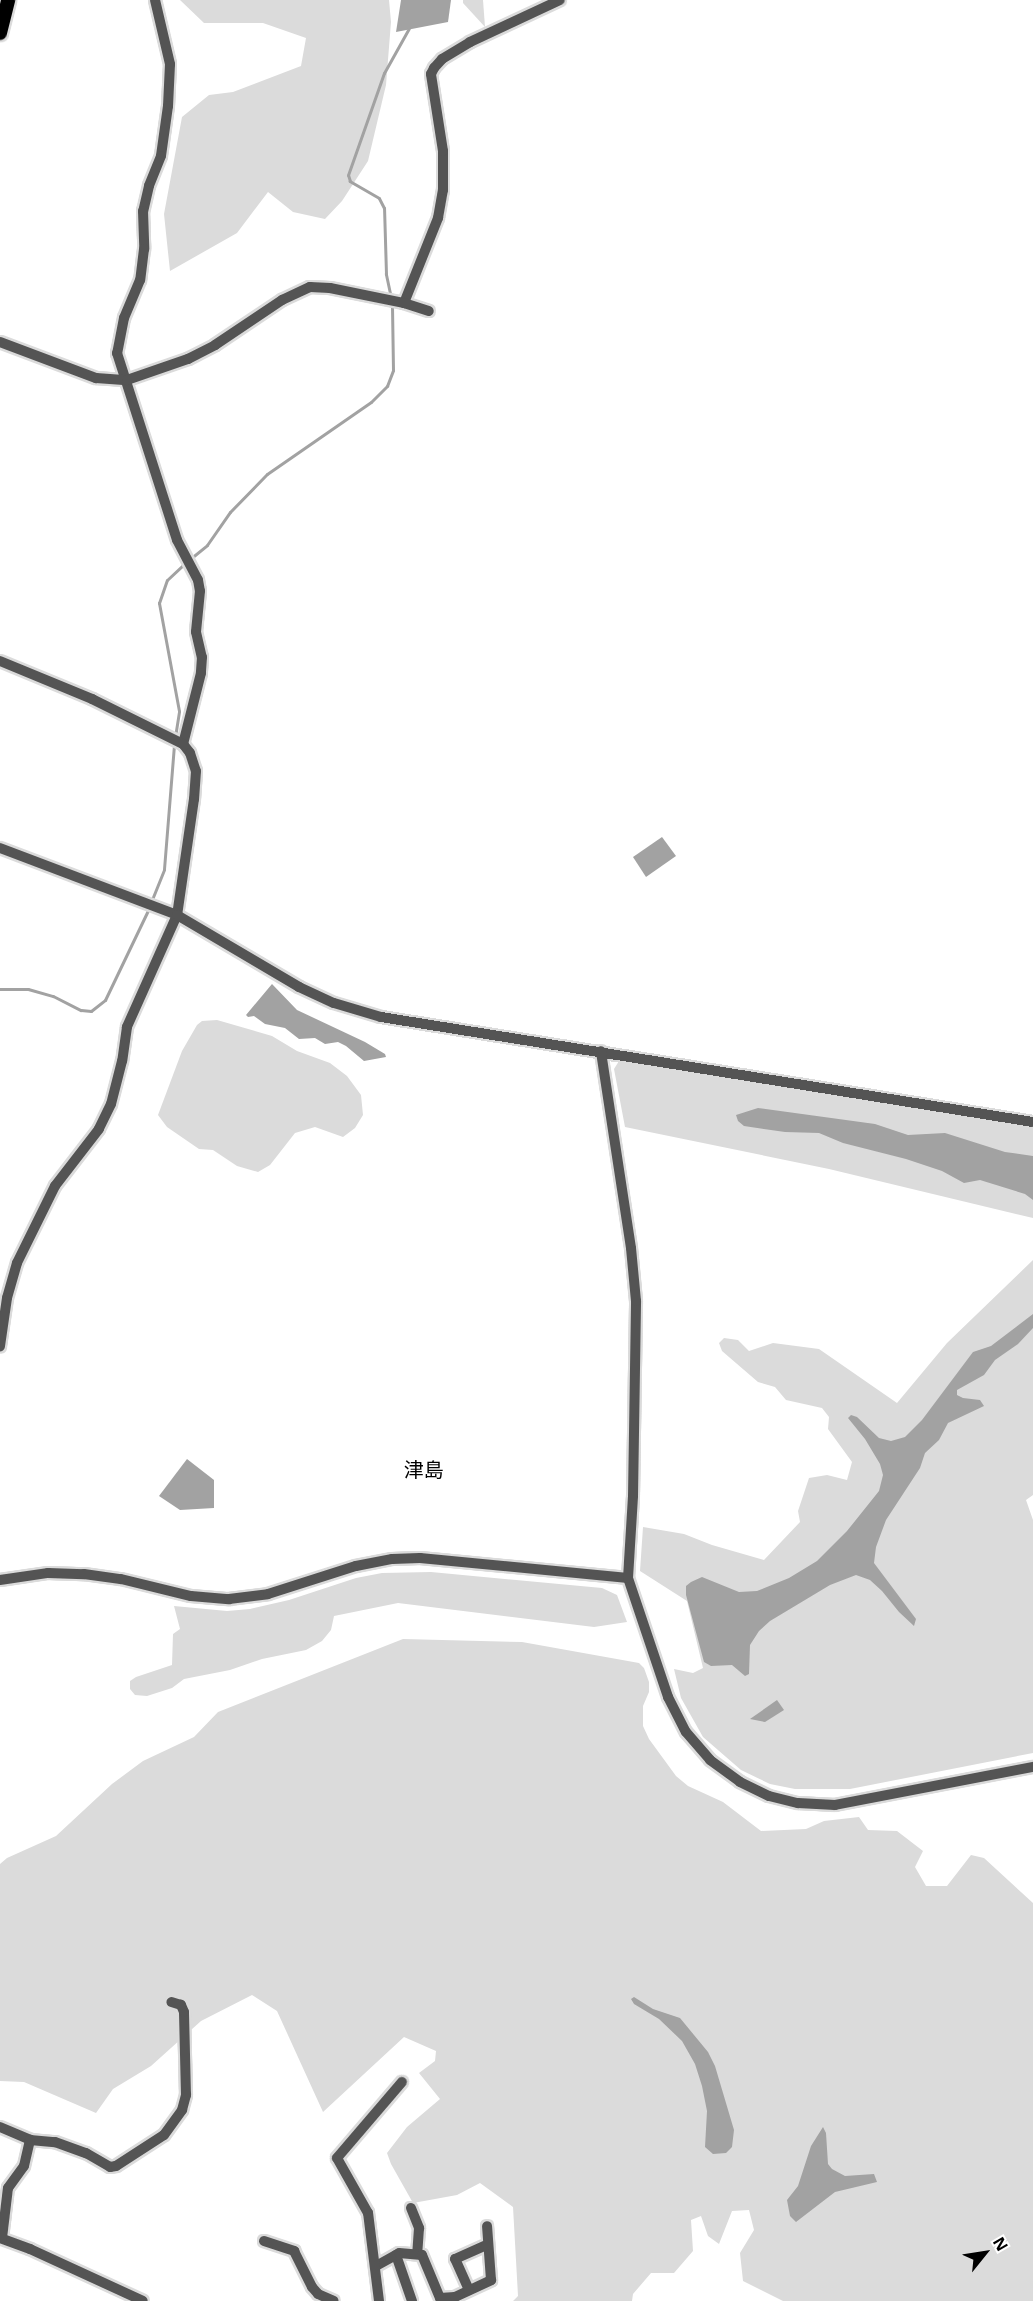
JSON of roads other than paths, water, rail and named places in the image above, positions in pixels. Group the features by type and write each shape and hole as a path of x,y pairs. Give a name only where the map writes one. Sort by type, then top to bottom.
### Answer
{"main road":[{"path":"0,33 8,0"}],"street":[{"path":"155,0 170,64 168,106 161,156 149,186 143,211 144,249 140,280 134,300 124,318 118,341 120,365 127,380 177,540 198,580 200,591 196,632 202,657 201,673 183,744"},
{"path":"404,303 438,218 443,190 443,151 431,74 434,68 442,59 470,42 560,0"},
{"path":"0,342 96,378 127,380 197,354 282,300 310,287 330,288 404,303 429,311"},
{"path":"0,660 92,699 183,744 190,753 196,771 190,834 177,915 127,1027 122,1061 111,1104 99,1129 55,1186 17,1263 7,1298 0,1346"},
{"path":"0,848 177,915 222,938 272,972 334,1003 381,1017 1033,1122"},
{"path":"601,1051 631,1248 636,1301 633,1496 629,1583 668,1698 686,1732 710,1760 740,1782 769,1796 798,1803 835,1805 875,1799 1033,1767"},
{"path":"0,1580 48,1573 84,1574 121,1579 191,1596 229,1599 268,1594 356,1566 392,1559 420,1558 629,1583"},
{"path":"0,2127 30,2140 55,2142 86,2153 110,2167 116,2166 164,2135 182,2110 186,2095 184,2012 181,2006 171,2002"},
{"path":"378,2301 376,2266 368,2213 337,2158 402,2082"},
{"path":"30,2140 24,2166 8,2188 1,2238 30,2248 143,2301"},
{"path":"411,2208 419,2228 417,2254"},
{"path":"376,2266 396,2255 417,2254 426,2259 440,2298 455,2297 491,2280 487,2226"},
{"path":"264,2241 294,2251 312,2288 334,2301"},
{"path":"469,2290 456,2259 488,2244"},
{"path":"396,2255 412,2301"}],"waterway":[{"path":"391,298 386,274 384,208 379,198 350,181 348,175 384,73 409,28"},
{"path":"190,559 207,545 230,512 267,474 371,402 387,386 393,370 392,304"},
{"path":"175,737 179,711 159,603 167,580 185,563"},
{"path":"151,902 164,869 174,744"},
{"path":"0,989 28,989 53,996 81,1010 91,1011 105,1000 149,908"}],"district":[{"name":"津島","path":"424,1469"}]}
